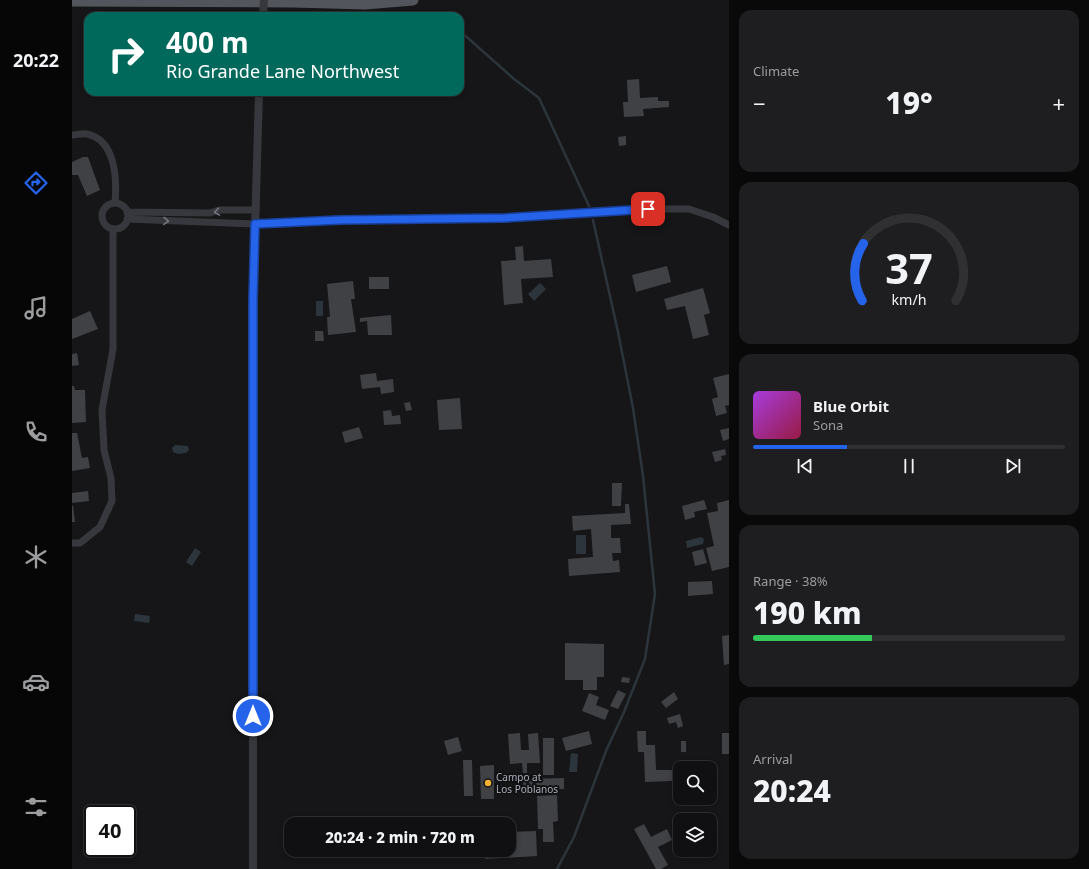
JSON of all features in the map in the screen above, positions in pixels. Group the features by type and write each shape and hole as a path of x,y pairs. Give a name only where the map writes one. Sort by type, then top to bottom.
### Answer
{"main road":[{"path":"72,1 293,2 366,4 414,0"}],"street":[{"path":"263,12 264,0"},
{"path":"253,869 253,300 259,96"},
{"path":"72,135 87,133 101,141 112,157 116,189 115,202"},
{"path":"115,202 122,204 127,215 122,227 113,229 104,224 102,218 104,208 115,202"},
{"path":"127,215 255,224 340,220 505,218 648,209 689,209 714,217 729,225"},
{"path":"127,215 210,213 219,210 256,210"},
{"path":"72,543 80,543 100,527 112,501 111,478 104,450 102,410 113,349 113,229"}],"shaded area":[{"path":"540,283 546,289 534,301 528,294"},
{"path":"316,301 323,301 323,316 316,316"},
{"path":"175,445 188,446 189,450 186,453 178,454 173,452 172,448"},
{"path":"576,535 586,535 586,554 576,554"},
{"path":"701,537 704,539 703,544 687,548 686,541"},
{"path":"195,548 201,552 192,566 186,562"},
{"path":"135,614 150,616 149,623 134,621"},
{"path":"571,753 578,754 577,772 569,772"}],"building":[{"path":"639,79 640,98 658,97 658,101 669,101 669,107 643,109 644,116 624,117 623,102 628,102 627,80"},
{"path":"626,136 626,145 619,146 618,137"},
{"path":"83,157 88,157 100,190 87,196 78,175 72,175 72,162"},
{"path":"523,246 524,261 551,259 553,277 521,279 523,303 504,305 501,261 516,260 515,247"},
{"path":"667,266 671,282 636,292 632,275"},
{"path":"369,277 389,277 389,289 369,289"},
{"path":"353,281 355,299 351,299 356,332 328,335 327,317 330,317 327,284"},
{"path":"703,288 710,313 704,315 709,335 693,339 685,306 667,310 664,299"},
{"path":"90,311 98,329 72,339 72,319"},
{"path":"391,315 392,335 368,335 367,321 360,322 360,318"},
{"path":"315,331 323,331 324,341 315,341"},
{"path":"77,353 79,365 72,366 72,354"},
{"path":"376,373 377,381 393,379 394,392 381,394 380,387 362,389 360,375"},
{"path":"729,374 729,405 725,406 727,413 716,416 712,399 718,397 713,378"},
{"path":"72,386 74,386 75,390 85,390 86,422 72,423"},
{"path":"460,398 462,429 439,430 437,400"},
{"path":"410,402 412,410 406,411 404,403"},
{"path":"391,410 392,416 400,415 401,424 384,425 383,411"},
{"path":"359,427 363,438 345,443 342,432"},
{"path":"729,428 729,439 723,441 720,430"},
{"path":"72,433 77,433 82,458 88,457 90,468 72,471"},
{"path":"725,449 726,455 721,456 722,460 715,462 712,452"},
{"path":"612,483 622,483 621,506 612,506"},
{"path":"88,491 89,501 72,503 72,493"},
{"path":"704,500 707,509 694,512 695,517 685,520 682,506"},
{"path":"729,500 729,567 712,571 706,548 714,546 707,513 718,511 717,503"},
{"path":"625,504 629,504 631,524 611,525 611,538 620,538 621,553 612,553 613,561 619,560 620,572 569,576 568,559 593,557 591,529 573,531 572,516 625,513"},
{"path":"73,505 75,522 72,522"},
{"path":"703,549 707,563 695,566 692,552"},
{"path":"712,581 713,594 688,596 688,582"},
{"path":"729,635 729,664 724,665 722,636"},
{"path":"565,643 604,644 604,677 597,677 597,690 583,690 583,680 565,680"},
{"path":"622,677 630,678 629,683 621,682"},
{"path":"618,690 626,694 618,709 610,706"},
{"path":"674,692 678,699 666,708 661,702"},
{"path":"589,693 599,697 596,705 609,710 605,720 582,711"},
{"path":"680,714 683,726 678,728 676,722 669,724 667,718"},
{"path":"589,731 592,744 566,751 562,738"},
{"path":"637,731 646,731 646,745 655,745 656,770 672,770 672,781 645,782 644,752 638,752"},
{"path":"520,733 521,750 529,750 528,734 538,733 540,763 527,763 527,773 523,773 522,763 510,764 508,734"},
{"path":"722,733 729,733 729,754 722,754"},
{"path":"458,737 462,751 448,755 444,741"},
{"path":"543,738 554,738 554,775 543,775"},
{"path":"681,741 686,741 686,752 681,752"},
{"path":"463,760 472,760 473,796 464,796"},
{"path":"494,765 494,799 481,799 480,766"},
{"path":"564,778 564,789 534,790 534,794 524,795 523,779"},
{"path":"557,795 558,821 553,822 554,842 543,842 543,829 538,829 537,796"},
{"path":"644,824 651,837 667,829 672,840 658,847 668,865 661,869 656,869 634,829"},
{"path":"536,831 537,856 485,859 485,857 516,857 516,832"}],"waterway":[{"path":"464,35 514,79 539,98 589,206"},
{"path":"557,869 574,837 606,751 624,712 645,659 655,594 643,476 633,408 593,220"}],"place":[{"name":"Campo at Los Poblanos","path":"488,783"}],"route":[{"path":"253,716 253,275 255,224 340,220 505,218 648,209"}]}
